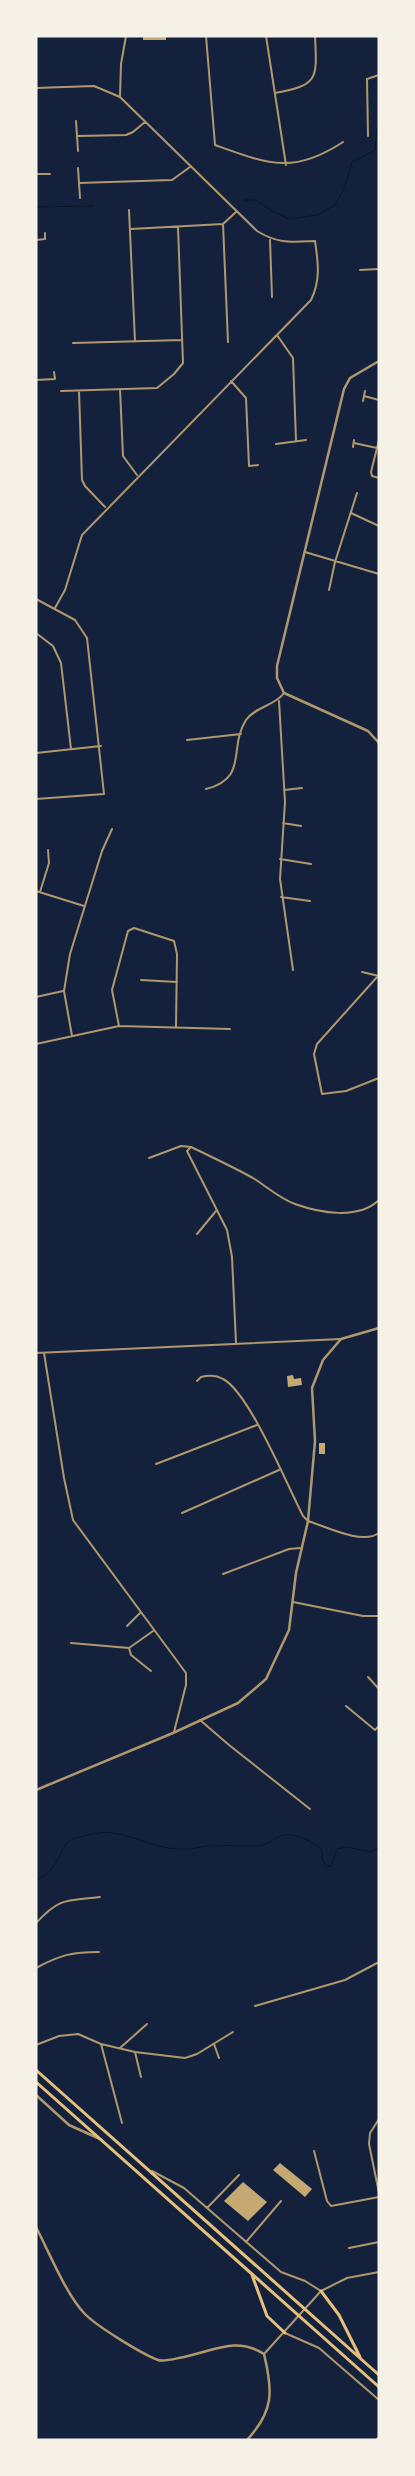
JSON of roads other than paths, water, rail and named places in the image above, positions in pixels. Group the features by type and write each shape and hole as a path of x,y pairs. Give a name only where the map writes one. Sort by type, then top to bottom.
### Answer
{"main road":[{"path":"36,2070 379,2374"},
{"path":"36,2082 379,2387"},
{"path":"252,2274 267,2316 285,2333"},
{"path":"322,2291 339,2315 362,2360"}],"street":[{"path":"120,97 121,64 126,36"},
{"path":"206,36 215,145 251,158 286,165 322,155 343,142"},
{"path":"266,36 286,165"},
{"path":"275,93 307,85 314,75 316,65 315,36"},
{"path":"368,136 367,79 379,76"},
{"path":"36,88 94,86 120,97 257,231 270,240 289,242 315,241 319,272 316,290 311,300 106,507 82,535 65,590 55,608"},
{"path":"76,121 78,151"},
{"path":"77,136 126,135 145,122"},
{"path":"79,183 172,180 190,167"},
{"path":"78,168 80,198"},
{"path":"36,174 50,174"},
{"path":"129,210 134,341"},
{"path":"131,229 223,224 236,212"},
{"path":"223,224 228,342"},
{"path":"61,391 157,388 183,363 178,227"},
{"path":"36,240 45,239 45,233"},
{"path":"270,240 272,297"},
{"path":"360,270 379,269"},
{"path":"277,335 293,358 296,441"},
{"path":"73,342 182,340"},
{"path":"379,361 350,378 344,389 277,666 277,678 284,694 368,731 379,743"},
{"path":"36,380 55,378 54,372"},
{"path":"231,381 246,398 249,466 258,465"},
{"path":"120,390 123,456 138,475"},
{"path":"78,391 82,480 85,486 106,507"},
{"path":"363,401 365,391"},
{"path":"364,396 379,400"},
{"path":"276,444 306,440"},
{"path":"379,440 371,472 372,476 379,478"},
{"path":"353,447 354,442 377,448"},
{"path":"329,590 335,562 357,493"},
{"path":"351,513 379,526"},
{"path":"305,552 379,574"},
{"path":"36,599 75,620 87,638 101,746 104,794 36,799"},
{"path":"36,633 53,646 61,663 71,749"},
{"path":"206,789 220,785 231,775 245,722 253,712 279,701 284,694"},
{"path":"279,701 284,790 280,859 281,898 293,970"},
{"path":"187,740 241,734"},
{"path":"36,754 101,746"},
{"path":"284,790 302,788"},
{"path":"283,823 301,826"},
{"path":"72,1036 64,991 70,954 102,852 112,829"},
{"path":"48,850 49,863 38,892 84,906"},
{"path":"280,859 311,864"},
{"path":"281,898 310,902"},
{"path":"119,1026 112,990 128,931 134,928 174,941 177,954 176,1027"},
{"path":"362,972 378,976 317,1044 314,1054 322,1094 346,1091 379,1078"},
{"path":"141,980 177,982"},
{"path":"36,997 64,991"},
{"path":"36,1044 119,1026 230,1029"},
{"path":"150,1158 181,1146 191,1147 254,1178 294,1204 331,1213 360,1212 379,1200"},
{"path":"191,1147 187,1151 227,1230 232,1257 236,1343"},
{"path":"197,1234 216,1210"},
{"path":"36,1353 341,1339 379,1328"},
{"path":"36,1790 173,1733 238,1703 266,1679 289,1630 300,1548 308,1521 314,1441 312,1388 323,1360 341,1339"},
{"path":"44,1353 64,1478 73,1520 186,1674 186,1685 173,1733"},
{"path":"197,1381 201,1377 208,1375 225,1379 242,1397 303,1516 308,1521 363,1538 373,1538 379,1533"},
{"path":"156,1464 257,1425"},
{"path":"182,1513 279,1470"},
{"path":"223,1574 289,1549 300,1548"},
{"path":"293,1602 363,1616 379,1616"},
{"path":"128,1626 140,1613"},
{"path":"71,1643 129,1648 153,1631"},
{"path":"129,1648 131,1655 151,1671"},
{"path":"368,1677 379,1689"},
{"path":"346,1706 375,1730 379,1726"},
{"path":"200,1720 229,1746 310,1809"},
{"path":"36,1924 50,1908 60,1902 100,1897"},
{"path":"36,1968 63,1955 76,1952 99,1952"},
{"path":"255,2006 345,1980 379,1962"},
{"path":"120,2048 147,2024"},
{"path":"36,2045 68,2034 80,2035 101,2044 135,2052 185,2058 197,2054 233,2032"},
{"path":"101,2044 122,2123"},
{"path":"214,2044 219,2058"},
{"path":"135,2052 141,2077"},
{"path":"36,2094 69,2125 101,2140"},
{"path":"379,2119 370,2133 369,2144 379,2192"},
{"path":"314,2151 327,2200 331,2206 379,2196"},
{"path":"148,2170 184,2188 281,2272 305,2281 322,2291"},
{"path":"207,2208 239,2175"},
{"path":"246,2242 281,2201"},
{"path":"36,2227 72,2297 84,2313 124,2340 160,2360 184,2357 238,2344 255,2348 264,2354 269,2381 268,2412 261,2425 247,2440"},
{"path":"349,2248 379,2242"},
{"path":"264,2354 322,2291 347,2278 379,2272"},
{"path":"285,2333 320,2348 379,2400"},
{"path":"376,2440 379,2437"}],"waterway":[{"path":"244,200 256,200 272,211 289,219 318,215 336,204 346,184 352,162 375,150 379,110"},
{"path":"36,207 93,206"},
{"path":"36,1880 51,1870 65,1845 70,1841 99,1833 123,1835 159,1846 177,1849 204,1846 259,1846 280,1836 291,1835 308,1840 322,1850 322,1859 326,1866 331,1866 337,1849 347,1847 372,1852 379,1847"}]}
